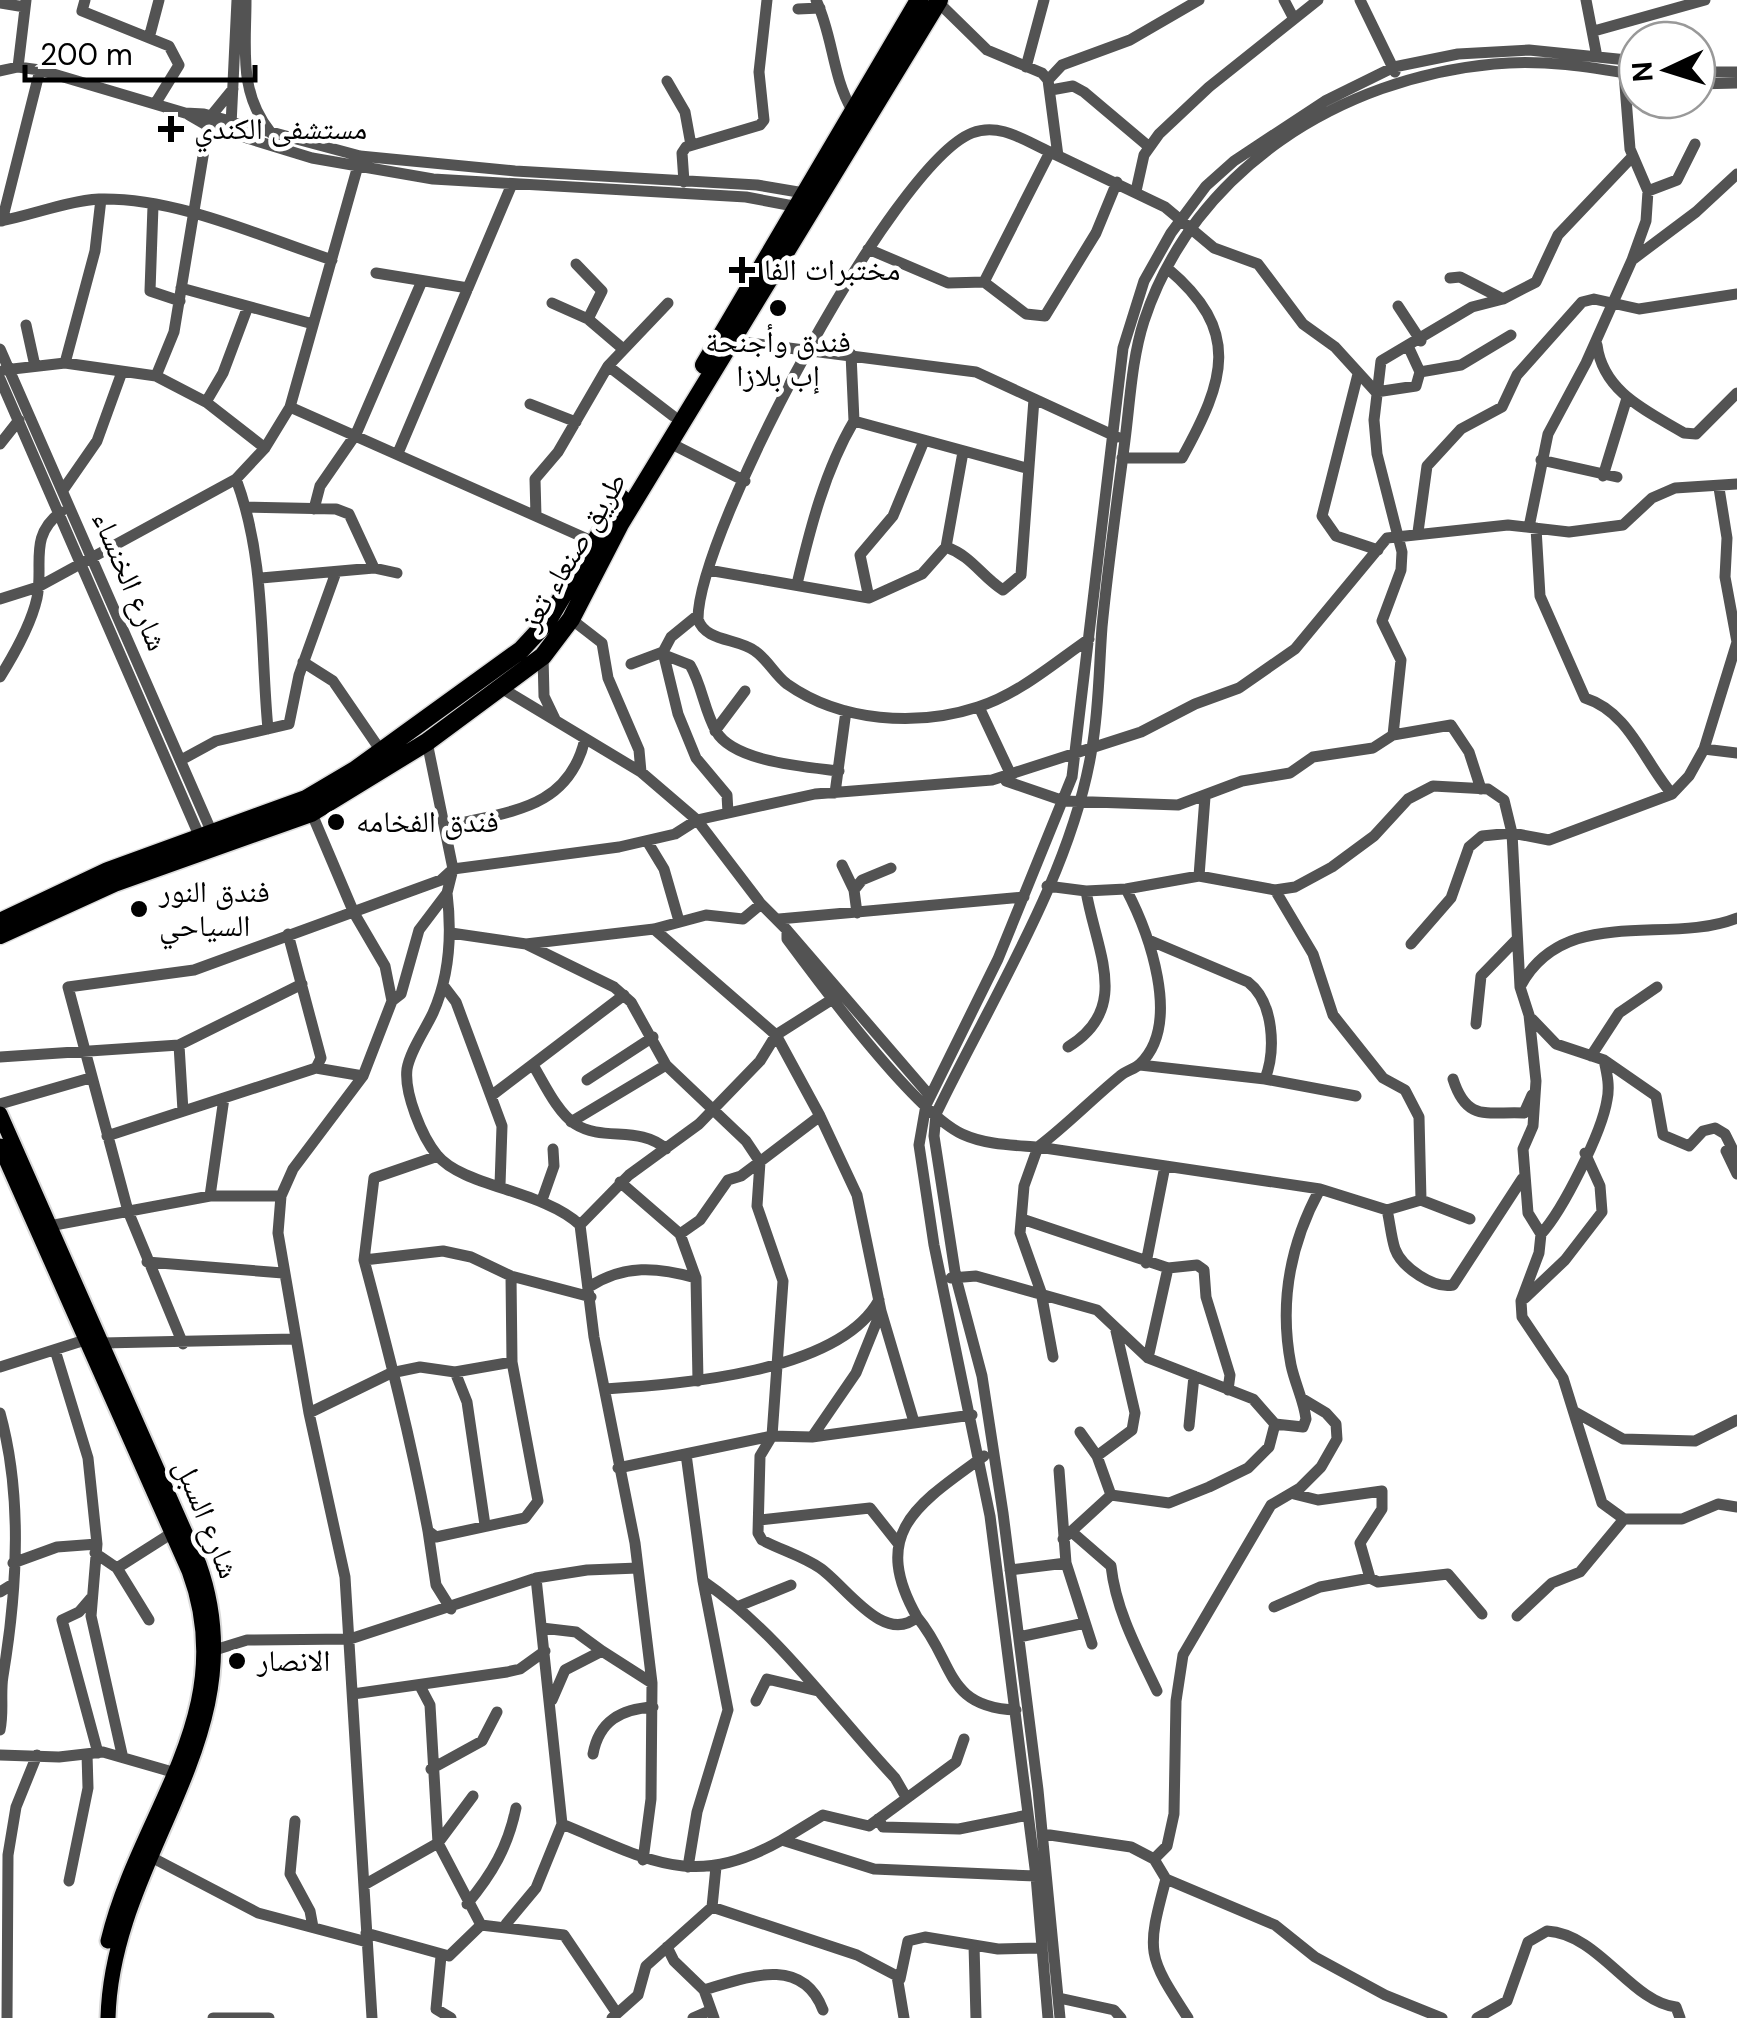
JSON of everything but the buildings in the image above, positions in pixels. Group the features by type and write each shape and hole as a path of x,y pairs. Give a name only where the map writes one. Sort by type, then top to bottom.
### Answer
{"highway":[{"name":"طريق صنعاء تعز","path":"308,806 380,751 478,695 503,688 543,656 570,619 620,524 734,341 852,110 932,1"},
{"name":"طريق صنعاء تعز","path":"0,935 209,842 308,806 426,742 478,695 547,622 932,1"},
{"name":"طريق صنعاء تعز","path":"0,922 108,871 209,842"}],"main road":[{"name":"شارع السبل","path":"0,1114 196,1590 211,1652 198,1712 176,1773 108,1937 98,2018"},
{"name":"شارع السبل","path":"0,1146 199,1564 212,1608 213,1693 202,1736 119,1938 108,2018"}],"street":[{"path":"85,0 82,11 169,46 179,65 155,104"},
{"path":"148,38 159,0"},
{"path":"236,0 241,85 271,133"},
{"path":"231,126 241,85 246,0"},
{"path":"684,182 682,153 692,146 760,126 764,120 759,72 767,0"},
{"path":"1026,66 1044,0"},
{"path":"984,282 1054,154 1049,85 1062,65 1130,40 1199,0"},
{"path":"1284,0 1294,18"},
{"path":"1136,191 1148,146 1209,87 1318,0"},
{"path":"1360,0 1398,81"},
{"path":"1586,0 1597,56"},
{"path":"1594,31 1706,0"},
{"path":"932,1 987,50 1026,66 1049,85 1073,86 1084,92 1148,146"},
{"path":"0,3 25,3 18,67"},
{"path":"798,9 818,4 841,92 852,110"},
{"path":"1060,2018 1043,1834 1016,1710 972,1415 920,1164 931,1105 1064,801 1078,751 1110,433 1123,348 1144,281 1206,186 1234,160 1324,101 1394,66 1498,49 1617,58"},
{"path":"1048,2018 1028,1814 1032,1791 1019,1637 982,1376 956,1278 935,1157 931,1105 1047,886 1080,802 1093,746 1124,441 1144,321 1186,222 1294,130 1338,104 1398,81 1496,64 1617,73"},
{"path":"0,71 18,67 40,70 209,121 271,133 359,162 684,182 807,201"},
{"path":"40,70 1,221 102,199 190,213 332,260"},
{"path":"667,81 685,112 692,146"},
{"path":"156,376 174,332 190,213 209,121 241,85"},
{"path":"1628,120 1627,133 1648,191 1646,221 1596,342 1548,434 1532,527 1540,596 1585,698 1618,713 1647,764 1672,794"},
{"path":"231,126 359,162 512,184 807,201"},
{"path":"1089,640 1016,689 978,707 905,719 846,711 785,683 754,650 701,628 698,615 708,570 744,480 810,350 868,249 928,165 968,134 999,128 1136,191 1186,222 1214,248 1258,264 1303,324 1335,347 1376,392"},
{"path":"1648,191 1678,180 1696,144"},
{"path":"1393,735 1401,660 1382,622 1402,570 1398,534 1380,480 1374,420 1381,361 1472,308 1503,299 1536,282 1558,236 1634,156"},
{"path":"0,599 38,587 86,557 236,479 265,448 290,407 359,162"},
{"path":"1632,260 1696,212 1737,174"},
{"path":"868,249 948,283 984,282 1026,314 1045,316 1096,233 1116,182"},
{"path":"398,453 512,184"},
{"path":"65,363 96,251 102,199"},
{"path":"153,206 150,290 313,324"},
{"path":"576,264 602,290 588,319"},
{"path":"1122,458 1182,458 1199,426 1218,372 1220,343 1200,296 1167,268"},
{"path":"376,273 468,288"},
{"path":"1450,278 1460,277 1503,299"},
{"path":"314,509 320,486 356,434 422,280"},
{"path":"1418,532 1427,466 1461,429 1502,407 1517,376 1582,302 1640,309 1737,294"},
{"path":"552,303 588,319 622,348"},
{"path":"536,516 535,479 576,422 595,382 622,348 668,303"},
{"path":"1398,306 1421,341"},
{"path":"206,402 222,373 247,308"},
{"path":"26,325 34,366"},
{"path":"1420,372 1461,365 1510,335"},
{"path":"734,341 976,372 1124,441"},
{"path":"1596,342 1605,375 1627,398 1691,434 1707,426 1737,392"},
{"path":"1376,392 1416,386 1420,372 1408,346"},
{"name":"شارع الخنساء","path":"0,349 3,373 19,420 180,760 209,842"},
{"path":"796,584 809,534 842,442 854,421 850,354"},
{"path":"3,373 65,363 156,376 206,402 265,448"},
{"path":"608,366 673,416"},
{"path":"63,490 96,441 122,372"},
{"name":"شارع الخنساء","path":"3,373 63,490 86,557 209,842"},
{"path":"1358,374 1322,516 1336,536 1378,550"},
{"path":"1542,460 1610,476 1627,398"},
{"path":"946,546 966,554 1003,590 1013,586 1021,575 1034,399"},
{"path":"530,404 576,422"},
{"path":"290,407 594,542"},
{"path":"0,444 19,420"},
{"path":"854,421 1026,468"},
{"path":"869,598 860,556 893,516 924,441"},
{"path":"670,443 744,480"},
{"path":"708,570 869,598 922,574 946,546 963,452"},
{"path":"236,479 247,507 260,578 260,640 268,729"},
{"path":"992,780 1141,732 1195,704 1239,688 1295,649 1387,538 1418,532 1532,527 1569,532 1623,525 1652,498 1675,488 1737,484"},
{"path":"1411,944 1451,898 1469,848 1482,836 1512,834 1549,840 1672,794 1704,750 1737,642 1725,577 1727,538 1719,488"},
{"path":"247,507 348,514 374,568"},
{"path":"0,677 28,624 38,587 40,539 48,522 60,512"},
{"path":"260,578 335,575 374,568 397,574"},
{"path":"180,760 216,742 282,727 294,718 303,662 335,575"},
{"path":"698,615 671,637 665,654 678,714 696,758 727,794 728,813"},
{"path":"570,619 602,644 608,678 639,750 640,772"},
{"path":"631,664 665,654 690,666 715,731 741,751 784,764 840,772"},
{"path":"543,656 544,696 556,722"},
{"path":"303,662 333,682 380,751"},
{"path":"503,688 640,772 697,820 761,904 783,924 788,939 836,998 957,1132 980,1142 1320,1189 1388,1210 1421,1200 1470,1219"},
{"path":"715,731 745,691"},
{"path":"978,707 1010,775"},
{"path":"835,792 846,711"},
{"path":"183,1344 128,1211 68,988 75,983 180,974 442,880 454,869 547,859 647,840 675,834 697,820 835,792 992,780 1018,781 1064,801 1178,805 1242,781 1290,772 1313,758 1373,748 1393,735 1450,725 1469,752 1481,789"},
{"path":"445,828 552,797 578,762 585,740"},
{"path":"392,1001 402,994 418,930 447,893 454,869 426,742"},
{"path":"1704,750 1737,753"},
{"path":"1047,886 1086,891 1126,889 1199,876 1276,890 1295,887 1332,867 1374,836 1408,799 1432,786 1481,789 1504,800 1512,834 1520,987 1528,1015 1536,1081 1536,1104 1523,1149 1528,1213 1541,1234 1540,1252 1522,1300 1522,1316 1563,1378 1602,1503 1624,1519 1682,1519 1718,1504 1737,1507"},
{"path":"1199,876 1206,797"},
{"path":"308,806 354,913 385,966 392,1001 384,1032 363,1076 308,1146 281,1196 282,1272 345,1577 372,2018"},
{"path":"647,840 664,869 679,922"},
{"path":"842,865 854,890 857,913"},
{"path":"854,890 862,880 892,868"},
{"path":"1054,1357 1041,1292 1022,1250 1024,1186 1038,1147 1083,1112 1122,1074 1140,1064 1158,1029 1156,958 1126,889"},
{"path":"1276,890 1313,954 1332,1015 1383,1078 1405,1090 1419,1118 1421,1200"},
{"path":"1068,1047 1092,1032 1106,1000 1104,963 1086,891"},
{"path":"447,893 451,933 443,985 407,1067 408,1086 438,1156 454,1168 562,1208 580,1225 604,1389 638,1568 652,1683 652,1800 643,1860"},
{"path":"783,924 1024,897"},
{"path":"451,933 526,944 654,929 706,915 743,920 761,904"},
{"path":"1520,987 1543,953 1600,934 1703,928 1737,918"},
{"path":"654,929 776,1036 820,1116 857,1195 880,1305 914,1422"},
{"path":"288,934 320,1058 316,1068"},
{"path":"1476,1024 1482,976 1517,939"},
{"path":"1151,942 1248,982 1261,992 1270,1033 1270,1066 1265,1079"},
{"path":"526,944 557,962 596,976 624,996 654,1038 666,1065 716,1107 760,1162 757,1206 776,1249 783,1281 772,1436 760,1456 762,1540 820,1568 875,1616 891,1624 917,1617"},
{"path":"0,1057 179,1045 302,984"},
{"path":"443,985 456,1002 502,1126 500,1185"},
{"path":"1541,1234 1564,1206 1607,1102 1597,1058 1619,1012 1657,987"},
{"path":"491,1096 624,996"},
{"path":"580,1225 620,1182 716,1107 760,1061 776,1036 836,998"},
{"path":"1528,1015 1556,1044 1597,1058 1656,1096 1663,1135 1689,1146 1703,1130 1715,1128 1725,1134 1737,1158"},
{"path":"588,1080 654,1038"},
{"path":"179,1045 183,1111"},
{"path":"533,1064 571,1122 588,1131 650,1137 666,1149"},
{"path":"1140,1064 1265,1079 1356,1096"},
{"path":"571,1122 666,1065"},
{"path":"107,1136 316,1068 363,1076"},
{"path":"0,1104 90,1078"},
{"path":"1453,1078 1465,1104 1484,1115 1524,1112 1536,1081"},
{"path":"210,1196 224,1098"},
{"path":"680,1234 700,1220 728,1180 760,1162 820,1116"},
{"path":"1715,1128 1737,1174"},
{"path":"542,1200 554,1166 553,1150"},
{"path":"1522,1300 1566,1260 1602,1212 1600,1186 1586,1153"},
{"path":"438,1156 374,1178 364,1260 391,1372 408,1422 436,1585 450,1609"},
{"path":"1388,1210 1396,1250 1404,1263 1444,1287 1453,1285 1521,1185 1524,1162"},
{"path":"1146,1263 1165,1166"},
{"path":"620,1182 680,1234 696,1278 698,1380"},
{"path":"942,1278 976,1276 1097,1310 1148,1358 1253,1399 1275,1424 1304,1427 1301,1398 1291,1365 1288,1294 1291,1260 1301,1224 1320,1189"},
{"path":"49,1226 210,1196 281,1196"},
{"path":"1022,1219 1146,1263 1168,1268 1197,1264 1204,1270 1206,1297 1230,1375 1228,1390"},
{"path":"364,1260 443,1251 470,1257 510,1276 590,1292 618,1272 638,1269 668,1270 696,1278"},
{"path":"147,1262 282,1272"},
{"path":"1148,1358 1168,1268"},
{"path":"428,1531 436,1536 525,1518 538,1501 512,1362 510,1276"},
{"path":"604,1389 698,1380 778,1362 859,1326 880,1305"},
{"path":"812,1437 856,1373 880,1305"},
{"path":"1097,1456 1132,1430 1136,1413 1116,1330"},
{"path":"0,1366 94,1341 183,1344 296,1339"},
{"path":"55,1350 88,1458 96,1549 91,1616 122,1754"},
{"path":"309,1413 391,1372 420,1367 455,1372 512,1362"},
{"path":"455,1372 467,1402 485,1525"},
{"path":"1189,1426 1194,1376"},
{"path":"1154,1859 1167,1846 1174,1814 1176,1702 1183,1655 1271,1505 1294,1494 1321,1467 1337,1439 1336,1424 1301,1398"},
{"path":"1576,1412 1623,1439 1695,1441 1737,1420"},
{"path":"0,1413 9,1446 14,1563 10,1650 1,1678 0,1730"},
{"path":"618,1468 772,1436 812,1437 972,1415"},
{"path":"1068,1536 1111,1495 1169,1503 1248,1468 1268,1448 1275,1424"},
{"path":"1080,1432 1097,1456 1111,1495"},
{"path":"993,1450 904,1524 897,1542 900,1578 917,1617 939,1644 954,1685 962,1694 997,1709 1016,1710"},
{"path":"686,1454 703,1581 728,1710 696,1812 688,1867"},
{"path":"1059,1470 1068,1536 1066,1563 1092,1644"},
{"path":"0,1491 11,1480"},
{"path":"1294,1494 1318,1500 1382,1490 1382,1509 1360,1543 1370,1578"},
{"path":"759,1520 870,1508 897,1542"},
{"path":"1517,1616 1552,1583 1580,1572 1624,1519"},
{"path":"118,1568 172,1533"},
{"path":"1068,1536 1111,1566 1114,1591 1130,1634 1158,1692"},
{"path":"14,1563 58,1547 96,1549 118,1568 150,1620"},
{"path":"1010,1570 1066,1563"},
{"path":"211,1652 247,1640 350,1639 536,1578 638,1568"},
{"path":"1274,1607 1320,1587 1370,1578 1378,1582 1448,1574 1482,1614"},
{"path":"506,1924 536,1888 562,1824 536,1578"},
{"path":"703,1581 740,1606 895,1778 906,1796"},
{"path":"0,1592 13,1584"},
{"path":"740,1606 791,1585"},
{"path":"68,1881 93,1753 62,1620 84,1609 92,1596"},
{"path":"1019,1637 1085,1623"},
{"path":"542,1628 576,1632 652,1683"},
{"path":"551,1704 565,1670 602,1651"},
{"path":"353,1694 520,1668 545,1652"},
{"path":"756,1701 767,1679 818,1691"},
{"path":"420,1686 430,1705 438,1843 481,1925"},
{"path":"593,1754 596,1735 606,1723 637,1708 652,1706"},
{"path":"431,1769 482,1741 497,1712"},
{"path":"562,1824 643,1860 688,1867 746,1861 817,1816 828,1814 862,1827 956,1762 964,1739"},
{"path":"0,1754 122,1754 176,1773"},
{"path":"7,2018 8,1855 16,1807 37,1755"},
{"path":"364,1886 438,1843 473,1796"},
{"path":"467,1904 492,1873 508,1841 516,1808"},
{"path":"878,1818 883,1827 959,1829 1028,1814"},
{"path":"295,1822 290,1874 310,1910 313,1927"},
{"path":"1043,1834 1131,1847 1154,1859 1166,1880 1275,1925 1315,1957 1385,1995 1442,2018"},
{"path":"782,1840 874,1870 1036,1876"},
{"path":"150,1857 258,1914 440,1956 454,1953 481,1925 506,1924 564,1935 614,2015 638,1995 646,1966 712,1907 716,1867"},
{"path":"1166,1880 1154,1923 1156,1968 1188,2018"},
{"path":"712,1907 857,1955 900,1980"},
{"path":"1477,2018 1507,2001 1528,1942 1548,1931 1563,1932 1580,1940 1660,2001 1676,2007 1680,2018"},
{"path":"904,2018 900,1980 908,1941 925,1937 974,1945 1042,1948"},
{"path":"974,1945 976,2018"},
{"path":"668,1947 674,1961 704,1990 711,2015 693,2018"},
{"path":"440,1956 436,2009 451,2018"},
{"path":"704,1990 754,1974 791,1976 808,1984 823,2010"},
{"path":"1059,1998 1114,2010 1121,2018"},
{"path":"213,2018 270,2018"}],"place":[{"name":"مستشفى الكندي","path":"171,129"},
{"name":"مختبرات الفا","path":"742,270"},
{"name":"فندق وأجنحة إب بلازا","path":"778,308"},
{"name":"فندق الفخامه","path":"336,822"},
{"name":"فندق النور السياحي","path":"139,909"},
{"name":"الانصار","path":"237,1661"}]}
